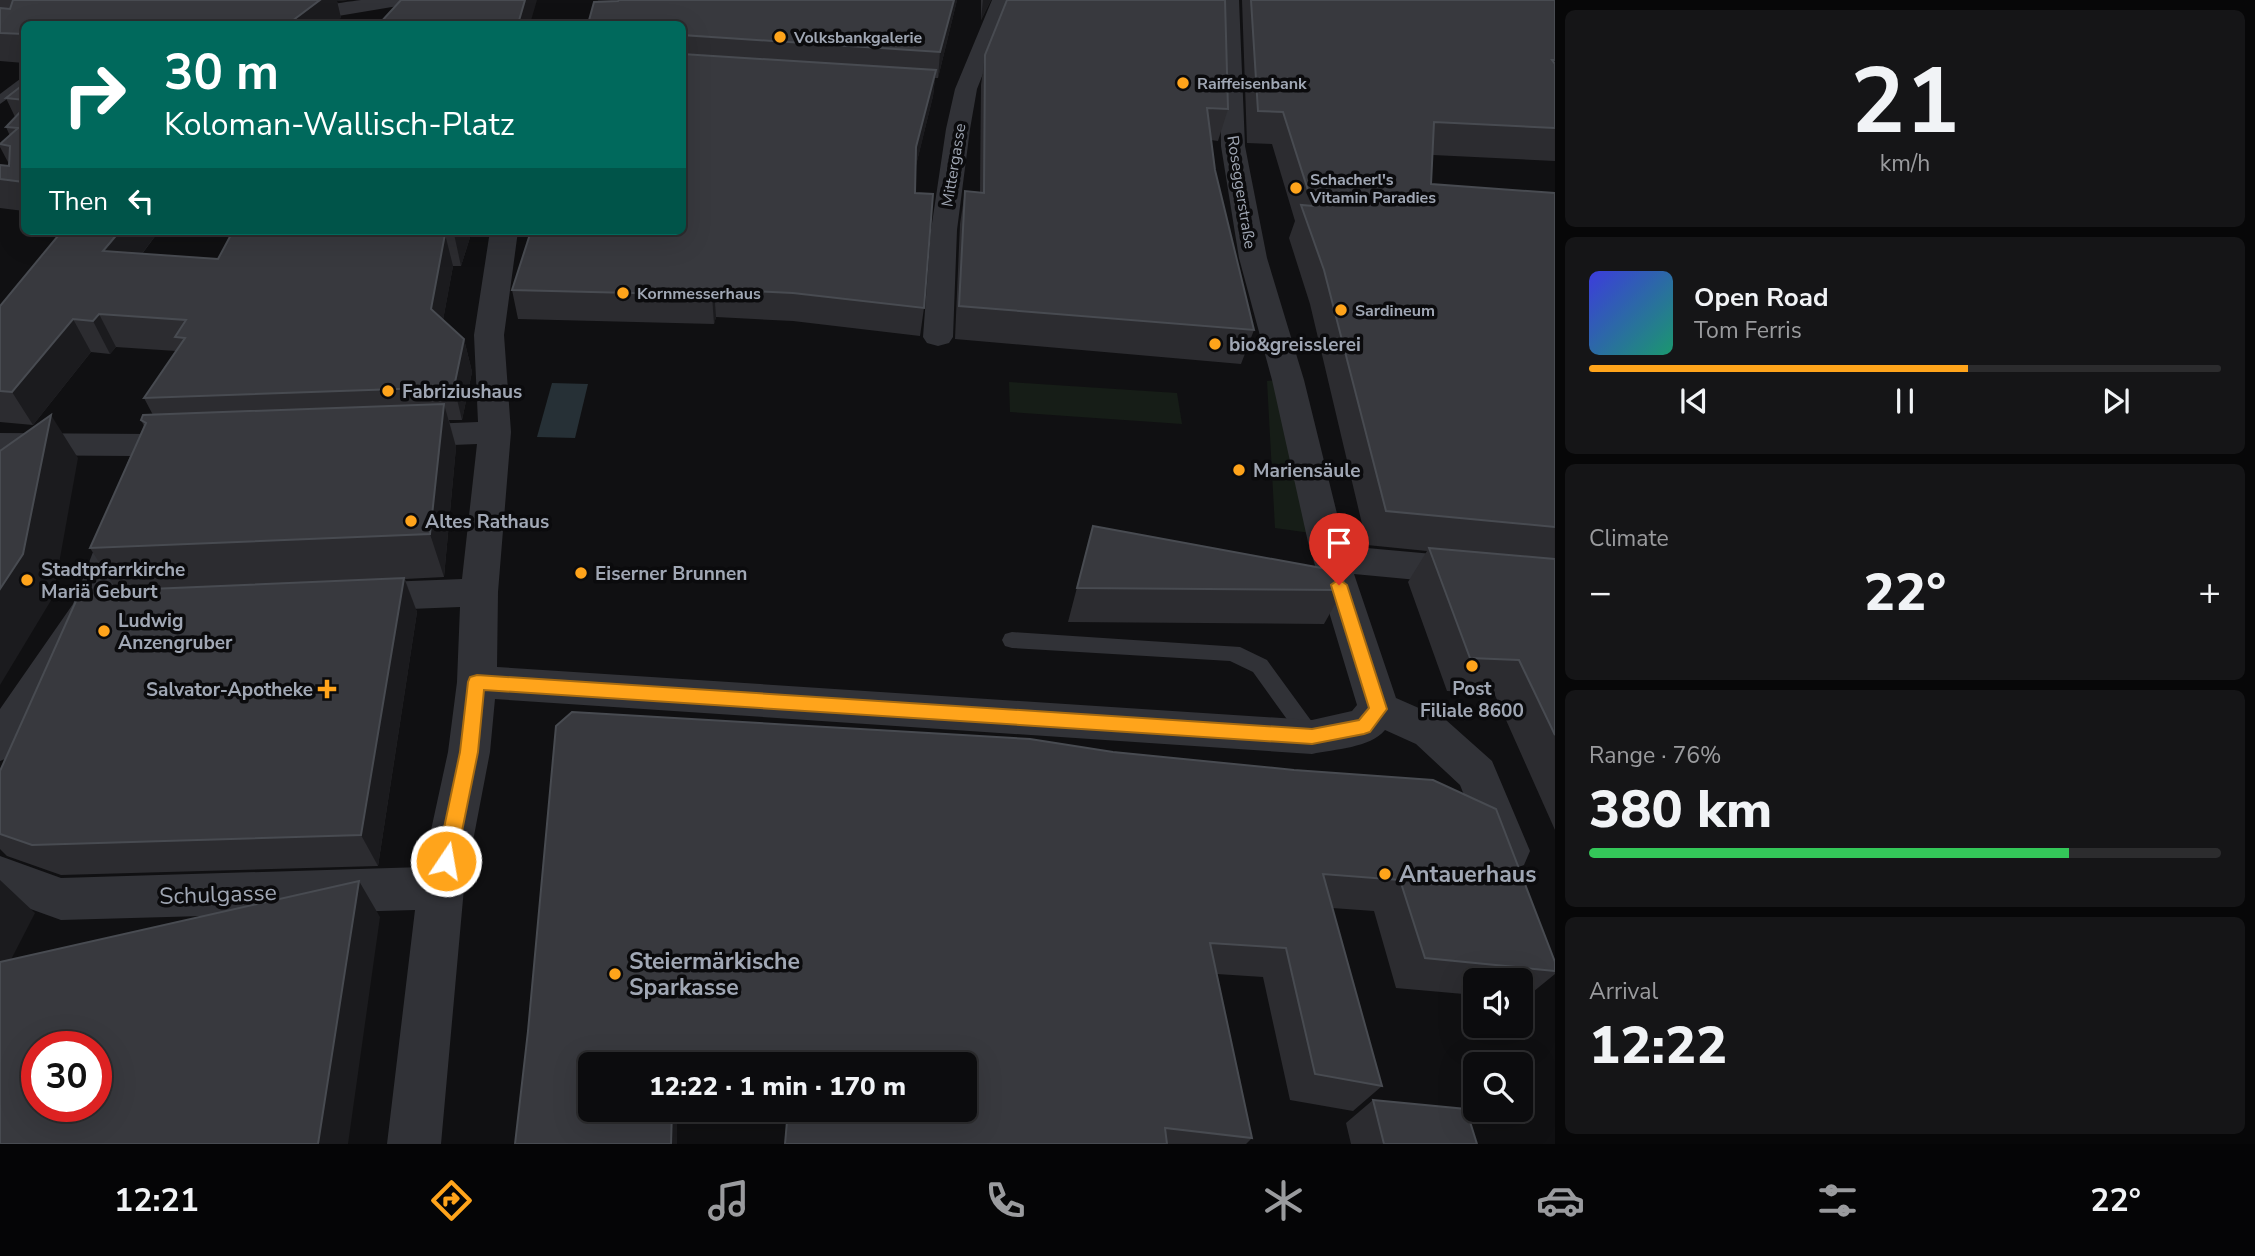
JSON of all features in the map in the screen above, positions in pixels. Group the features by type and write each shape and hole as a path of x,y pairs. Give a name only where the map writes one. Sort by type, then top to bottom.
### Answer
{"street":[{"path":"295,21 314,7 398,0"},
{"name":"Mittergasse","path":"938,337 944,230 966,89 1002,0"},
{"name":"Roseggerstraße","path":"1229,0 1233,146 1253,258 1342,558 1379,709"},
{"path":"940,87 966,89"},
{"path":"414,1144 441,888 469,752 477,682 480,592 495,432 489,335 503,235"},
{"path":"373,437 495,432"},
{"path":"0,444 165,444 90,608 0,743"},
{"path":"1342,558 1555,579"},
{"path":"322,599 480,592"},
{"path":"90,608 131,607"},
{"path":"477,682 1312,737 1364,726 1379,709 1431,732 1477,774 1524,889"},
{"name":"Schulgasse","path":"0,877 61,899 441,888"}],"lane":[{"path":"0,100 21,84"},
{"path":"1012,640 1233,653 1260,666 1312,737"}],"shaded area":[{"path":"1288,379 1325,535 1275,528 1267,381"},
{"path":"1009,382 1177,393 1182,424 1010,412"},
{"path":"552,383 588,384 575,438 537,437"}],"building":[{"path":"13,0 320,0 292,21 21,21 21,34 0,33 0,8 10,9"},
{"path":"401,0 525,0 519,21 382,21"},
{"path":"954,0 940,52 686,35 686,21 589,21 594,2"},
{"path":"1007,0 1225,0 1228,109 1207,108 1215,170 1254,330 959,306 965,191 984,193 985,55"},
{"path":"1251,0 1555,0 1555,60 1552,60 1555,64 1555,128 1434,122 1431,184 1555,193 1555,527 1386,511 1324,270 1301,205 1313,206 1283,112 1258,111"},
{"path":"686,54 936,70 916,147 915,193 933,194 924,308 793,293 714,289 712,295 512,290 530,235 686,235"},
{"path":"21,86 21,100 6,98"},
{"path":"21,111 21,182 0,179 0,165 9,166 10,146 0,144 18,128 6,127"},
{"path":"59,235 117,235 103,251 218,259 231,235 445,235 431,309 464,339 454,387 144,398 185,338 175,337 186,320 99,314 93,321 73,319 12,392 0,391 0,306"},
{"path":"444,404 430,534 90,548 146,423 141,420 143,415"},
{"path":"51,415 23,554 0,589 0,451"},
{"path":"1093,526 1343,572 1343,590 1077,588"},
{"path":"1429,548 1555,559 1555,735 1519,660 1470,658"},
{"path":"404,578 361,835 32,845 0,834 0,771 80,592"},
{"path":"572,712 1030,739 1113,752 1294,770 1433,780 1496,809 1555,962 1555,971 1425,958 1400,880 1323,874 1382,1086 1315,1074 1286,948 1210,943 1252,1138 1165,1128 1167,1144 785,1144 787,1122 977,1122 977,1052 578,1052 578,1122 672,1122 671,1144 515,1144 556,726"},
{"path":"359,881 318,1144 0,1144 0,962"},
{"path":"1373,1100 1463,1109 1463,1122 1470,1122 1477,1144 1384,1144"}],"place":[{"name":"Volksbankgalerie","path":"780,37"},
{"name":"Raiffeisenbank","path":"1183,83"},
{"name":"Schacherl's Vitamin Paradies","path":"1296,188"},
{"name":"Kornmesserhaus","path":"623,293"},
{"name":"Sardineum","path":"1341,310"},
{"name":"bio&greisslerei","path":"1215,344"},
{"name":"Fabriziushaus","path":"388,391"},
{"name":"Mariensäule","path":"1239,470"},
{"name":"Altes Rathaus","path":"411,521"},
{"name":"Eiserner Brunnen","path":"581,573"},
{"name":"Stadtpfarrkirche Mariä Geburt","path":"27,580"},
{"name":"Ludwig Anzengruber","path":"104,631"},
{"name":"Post Filiale 8600","path":"1472,666"},
{"name":"Salvator-Apotheke","path":"327,689"},
{"name":"Antauerhaus","path":"1385,874"},
{"name":"Steiermärkische Sparkasse","path":"615,974"}],"route":[{"path":"446,861 469,752 477,682 1312,737 1364,726 1379,709 1339,585"}]}
